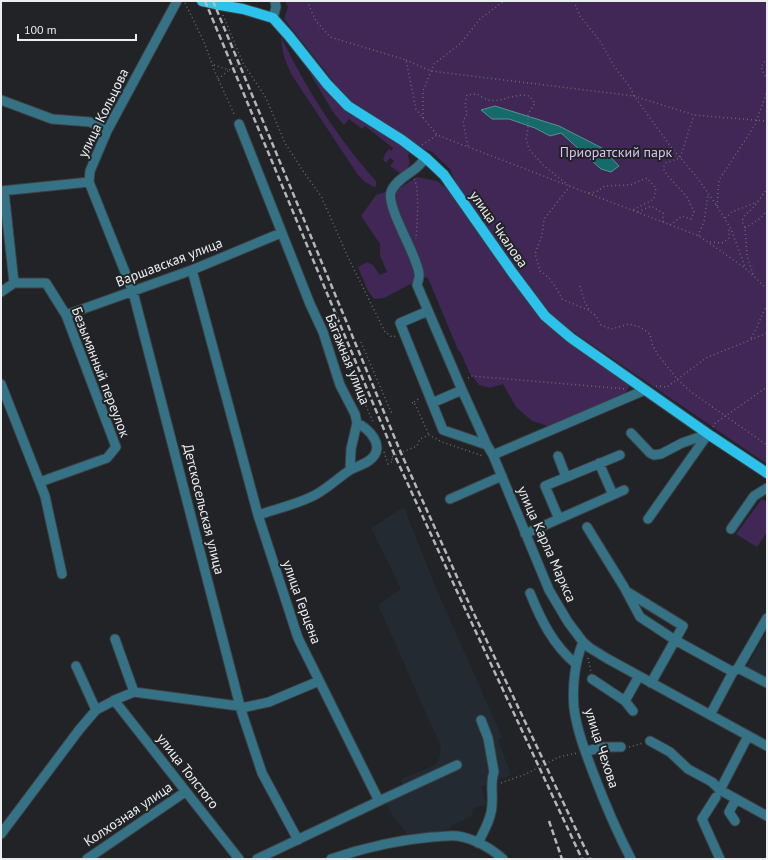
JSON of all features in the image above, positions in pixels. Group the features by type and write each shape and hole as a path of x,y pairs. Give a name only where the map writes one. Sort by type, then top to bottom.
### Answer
{"main road":[{"path":"202,1 243,9 273,18"},
{"name":"улица Чкалова","path":"273,18 327,84 348,106 402,140 426,158 444,175 512,272 545,316 571,338 709,435 767,473"}],"street":[{"name":"улица Кольцова","path":"89,182 90,171 107,131 177,1"},
{"path":"273,18 276,7 275,1"},
{"path":"1,100 52,119 90,122 107,131"},
{"name":"Багажная улица","path":"239,124 281,233 323,332 340,384 355,414 357,423 368,430 377,444 377,451 370,460 350,470 314,496 258,515"},
{"name":"улица Карла Маркса","path":"426,158 417,168 396,183 391,192 391,200 395,216 420,274 417,285 487,445 489,456 502,476 525,534 554,600 583,642 597,653 767,746"},
{"path":"1,292 14,283 3,191 89,182"},
{"name":"Детскосельская улица","path":"89,182 133,292 240,707 262,773 298,840"},
{"name":"Варшавская улица","path":"66,315 192,270 281,233"},
{"name":"улица Герцена","path":"192,270 258,515 298,638 379,801"},
{"name":"Безымянный переулок","path":"14,283 46,283 66,315 116,447 107,458 40,482"},
{"path":"428,311 400,323 443,430 487,445"},
{"path":"1,384 45,496 62,574"},
{"path":"432,403 462,390"},
{"path":"489,456 645,390"},
{"path":"350,470 357,423"},
{"path":"631,433 650,453 654,455 661,454 682,443 709,435"},
{"path":"648,519 709,435"},
{"path":"558,519 545,486 620,455"},
{"path":"558,456 566,477"},
{"path":"352,459 355,462 362,463"},
{"path":"599,464 613,495"},
{"path":"450,499 502,476"},
{"path":"731,529 754,496 767,488"},
{"path":"525,534 624,490"},
{"path":"587,527 626,590 640,617 675,640 736,670 767,683"},
{"path":"626,590 683,626 651,683"},
{"path":"530,593 539,615 553,640 566,656 576,664"},
{"path":"640,617 647,604"},
{"path":"657,628 665,615"},
{"path":"710,715 767,618"},
{"path":"115,639 134,692"},
{"name":"улица Чехова","path":"583,642 576,664 574,681 574,708 586,751 607,807 631,859"},
{"path":"76,666 96,710"},
{"path":"625,701 639,676"},
{"path":"592,679 625,701 633,711"},
{"path":"1,834 79,730 96,710 114,700 134,692 246,707 269,702 320,680"},
{"name":"улица Толстого","path":"114,700 239,859"},
{"path":"478,843 484,831 492,806 492,777 494,772 488,738 481,720"},
{"path":"720,859 702,819 718,793 748,736"},
{"path":"650,741 670,752 688,769 712,782 718,793 736,799 767,816"},
{"path":"586,751 605,747 621,747"},
{"path":"257,859 457,765"},
{"name":"Колхозная улица","path":"87,859 185,792"},
{"path":"735,821 729,812 736,799"},
{"path":"331,859 370,848 418,839 457,836 485,846 503,859"}],"path":[{"path":"185,1 186,7 204,42 218,79 239,124"},
{"path":"307,1 316,21 330,37 406,60 431,71 634,96 694,115 767,121"},
{"path":"423,118 423,91 434,64 461,43 480,19 504,1"},
{"path":"574,1 580,16 600,41 614,66 630,87 634,96 671,147 696,176 717,206 729,226 745,268"},
{"path":"217,5 243,63 266,98 291,153 321,196 347,255 385,332 392,336 404,335"},
{"path":"767,58 761,68 767,80"},
{"path":"406,60 416,109 437,135 699,236 754,275 767,289"},
{"path":"218,79 229,70 243,63"},
{"path":"213,65 229,70"},
{"path":"717,206 720,180 758,120 767,91"},
{"path":"468,146 464,121 467,114 465,105 467,95 477,94 487,100 499,100 522,94 530,96 535,103 528,114 526,139 528,150 543,165 570,186"},
{"path":"680,158 694,115"},
{"path":"415,150 437,135"},
{"path":"670,225 682,216 691,219 694,212 687,197 667,175 663,168 666,162 680,158"},
{"path":"410,173 416,182 417,224 414,258"},
{"path":"589,193 596,192 605,186 630,185 647,178 656,188 654,199 633,210"},
{"path":"570,186 544,219 542,234 535,254 540,271 546,274 562,298 596,316 601,325 611,329 630,324 640,327 650,334 652,344 658,355 678,380 691,392 767,445"},
{"path":"754,275 747,256 745,228 742,221 745,215 753,208 767,189"},
{"path":"699,236 704,222 708,193"},
{"path":"724,218 732,212 757,202"},
{"path":"637,212 651,206 663,213 663,222"},
{"path":"745,228 767,213"},
{"path":"708,242 722,243 729,238 729,226"},
{"path":"580,286 585,303 590,312"},
{"path":"750,339 756,330 767,306"},
{"path":"645,390 657,386 667,388 706,358 767,333"},
{"path":"341,342 341,349"},
{"path":"361,342 391,412 393,411"},
{"path":"345,358 374,424"},
{"path":"468,378 472,376 630,389"},
{"path":"709,435 714,424 767,386"},
{"path":"420,398 413,402 429,434 442,442 489,456"},
{"path":"384,450 388,464 393,461 391,457 417,446 420,439 429,434"},
{"path":"588,658 592,679"},
{"path":"621,747 650,741"},
{"path":"492,787 526,774 559,757 570,753 586,751"}],"shaded area":[{"path":"404,507 436,588 502,737 498,739 511,775 481,787 487,804 473,809 471,817 451,826 451,828 427,837 409,837 390,812 384,797 404,788 401,779 435,765 440,756 441,747 378,605 401,589 371,528"},
{"path":"767,631 767,679 746,668"}],"green space":[{"name":"Приоратский парк","path":"285,1 767,1 767,464 550,316 461,194 450,169 432,152 414,145 348,100 284,19 288,7"},
{"path":"281,36 300,74 323,112 362,165 376,181 376,186 374,187 365,182 358,175 293,77 284,57"},
{"path":"310,70 335,101 407,150 409,153 409,163 404,173 400,173 390,166 394,161 390,158 386,163 383,160 389,149 391,151 393,148 365,126 362,129 349,119 344,125 333,112 311,75"},
{"path":"417,177 437,181 452,193 521,292 630,386 623,396 548,426 532,421 516,407 503,384 490,388 479,385 469,372 461,353 458,350 428,278 424,277 384,298 374,299 368,291 358,267 367,262 373,265 380,275 387,272 380,256 380,244 361,216 376,195 401,187"},
{"path":"762,499 767,502 767,532 757,547 736,534"}],"water":[{"path":"495,106 559,126 602,148 619,166 611,172 601,169 561,133 550,136 535,128 509,119 492,119 481,110"}],"railway":[{"path":"205,1 395,456 582,859"},
{"path":"213,1 401,453 467,599 590,859"},
{"path":"549,821 562,859"}]}
